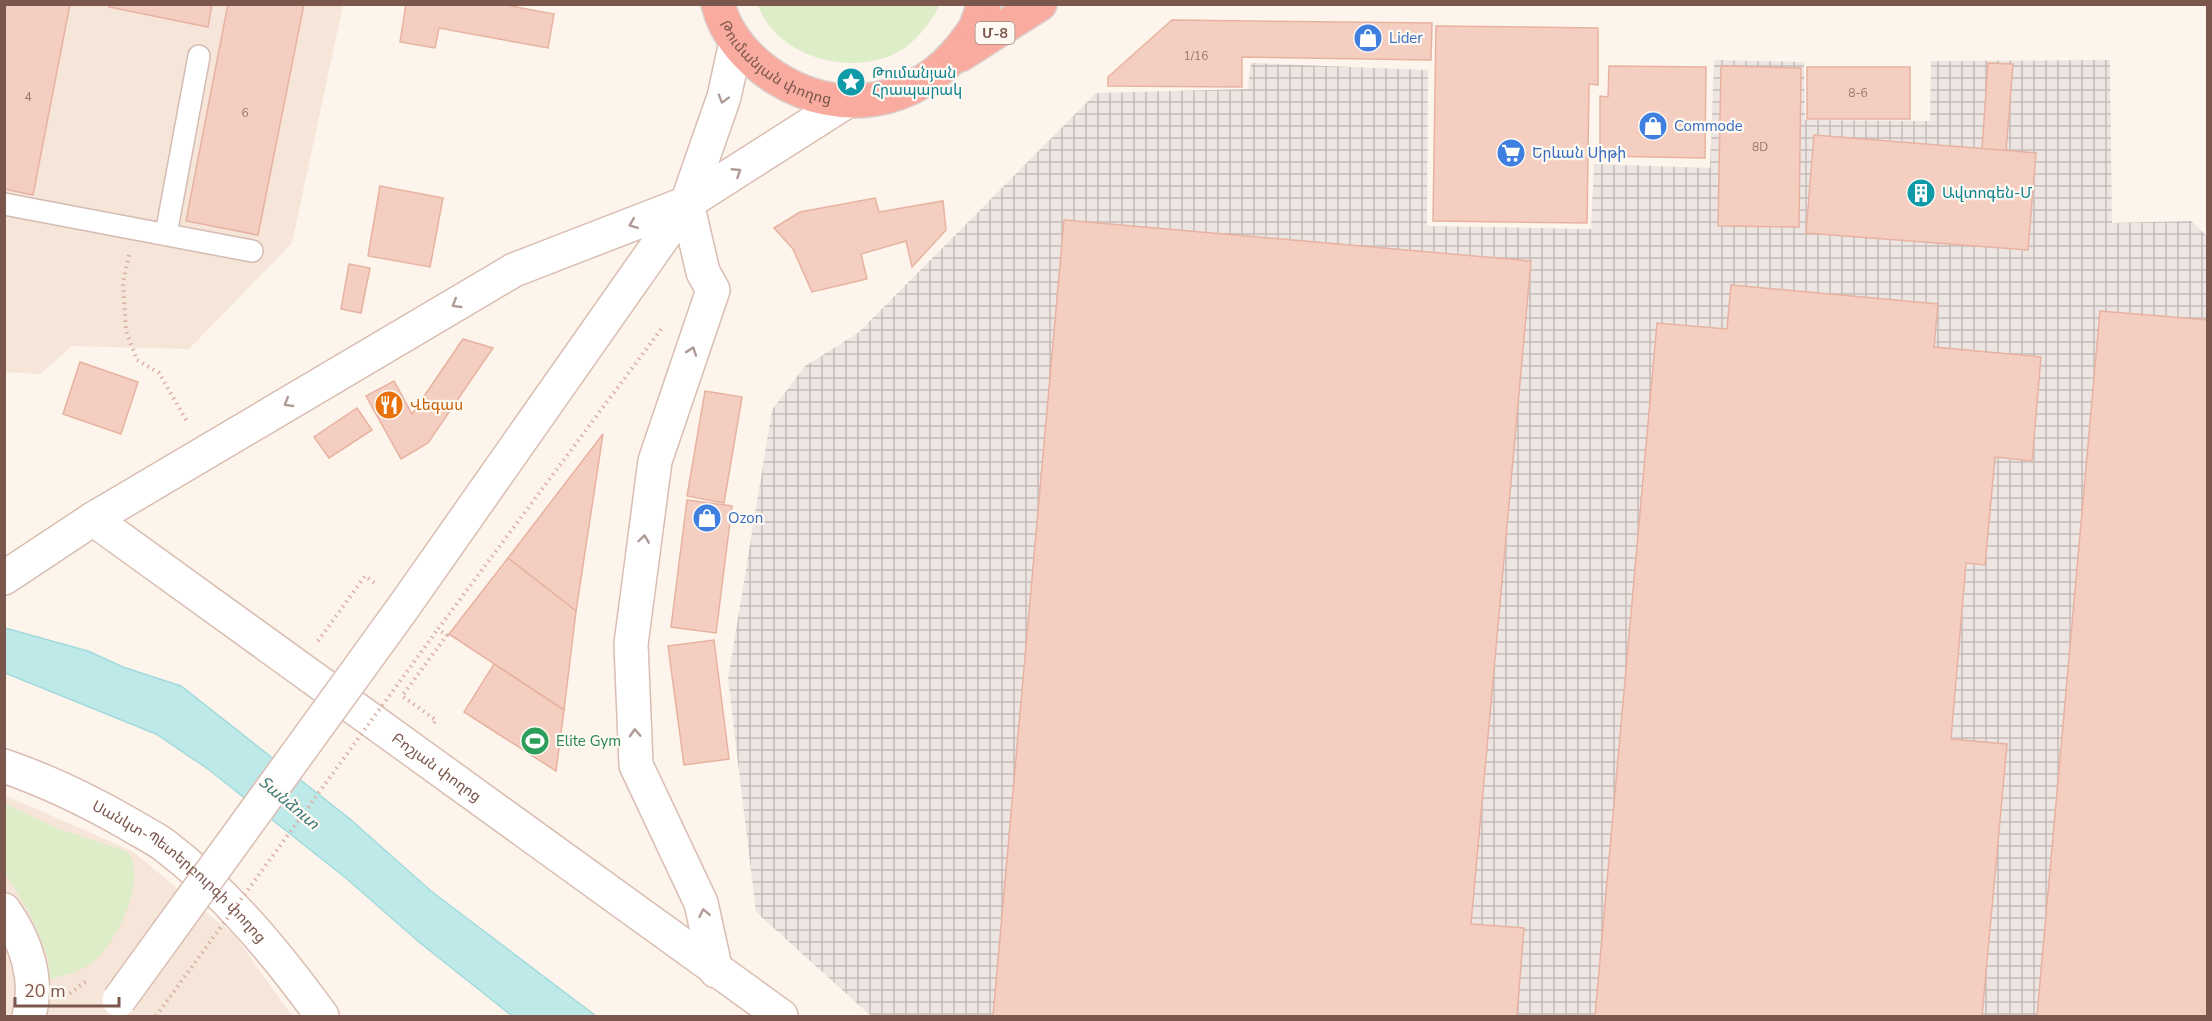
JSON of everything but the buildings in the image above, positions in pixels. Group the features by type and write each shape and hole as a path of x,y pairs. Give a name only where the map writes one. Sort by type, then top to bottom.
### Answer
{"highway":[{"name":"Թումանյան փողոց","path":"716,7 736,42 759,68 795,90 835,101 847,101 877,100 917,86 951,61 975,28 984,4"},
{"name":"Մ-8","path":"951,61 1040,4"}],"main road":[{"path":"113,1008 405,605 687,203 724,97 736,42"},
{"path":"14,572 93,519 514,270 687,203 847,101"},
{"path":"687,203 703,272 713,290 655,462 631,644 636,765 701,903 716,971"},
{"name":"Բոշյան փողոց","path":"93,519 781,1017"},
{"name":"Սանկտ-Պետերբուրգի փողոց","path":"4,766 42,779 104,810 164,845 213,888 282,960 322,1017"},
{"path":"4,910 27,953 33,982 29,1017"}],"lane":[{"path":"166,234 199,56"},
{"path":"4,204 252,251"}],"path":[{"path":"134,228 123,284 126,331 137,360 159,373 205,453"},
{"path":"156,1017 438,628 669,320"},
{"path":"310,635 318,641 365,576 376,584"},
{"path":"436,720 402,696 447,635 438,628"}],"shaded area":[{"path":"5,5 343,5 292,243 189,349 72,346 40,374 5,372"},
{"path":"1714,60 1804,62 1805,120 1930,121 1931,61 2110,60 2112,223 2191,221 2207,236 2207,1016 871,1016 756,912 728,679 772,410 805,366 858,333 1096,93 1248,89 1251,63 1428,70 1427,226 1591,229 1594,164 1710,168"},
{"path":"4,795 132,851 235,936 292,1016 5,1016"}],"green space":[{"path":"758,4 940,5 925,28 906,47 887,57 866,62 844,63 822,59 801,51 783,39 768,24"},
{"path":"5,804 57,828 128,852 133,864 134,878 127,910 120,926 102,953 93,962 78,970 50,979 48,959 40,937 28,910 5,873"}],"water":[{"name":"Տանձուտ","path":"5,628 88,651 123,667 181,686 350,819 431,891 596,1016 512,1016 419,942 347,879 208,769 156,734 5,673"}],"place":[{"name":"Lider","path":"1368,38"},
{"name":"Թումանյան Հրապարակ","path":"851,82"},
{"name":"Commode","path":"1653,126"},
{"name":"Երևան Սիթի","path":"1511,153"},
{"name":"Ավտոգեն-Մ","path":"1921,193"},
{"name":"Վեգաս","path":"389,405"},
{"name":"Ozon","path":"707,518"},
{"name":"Elite Gym","path":"535,741"}]}
